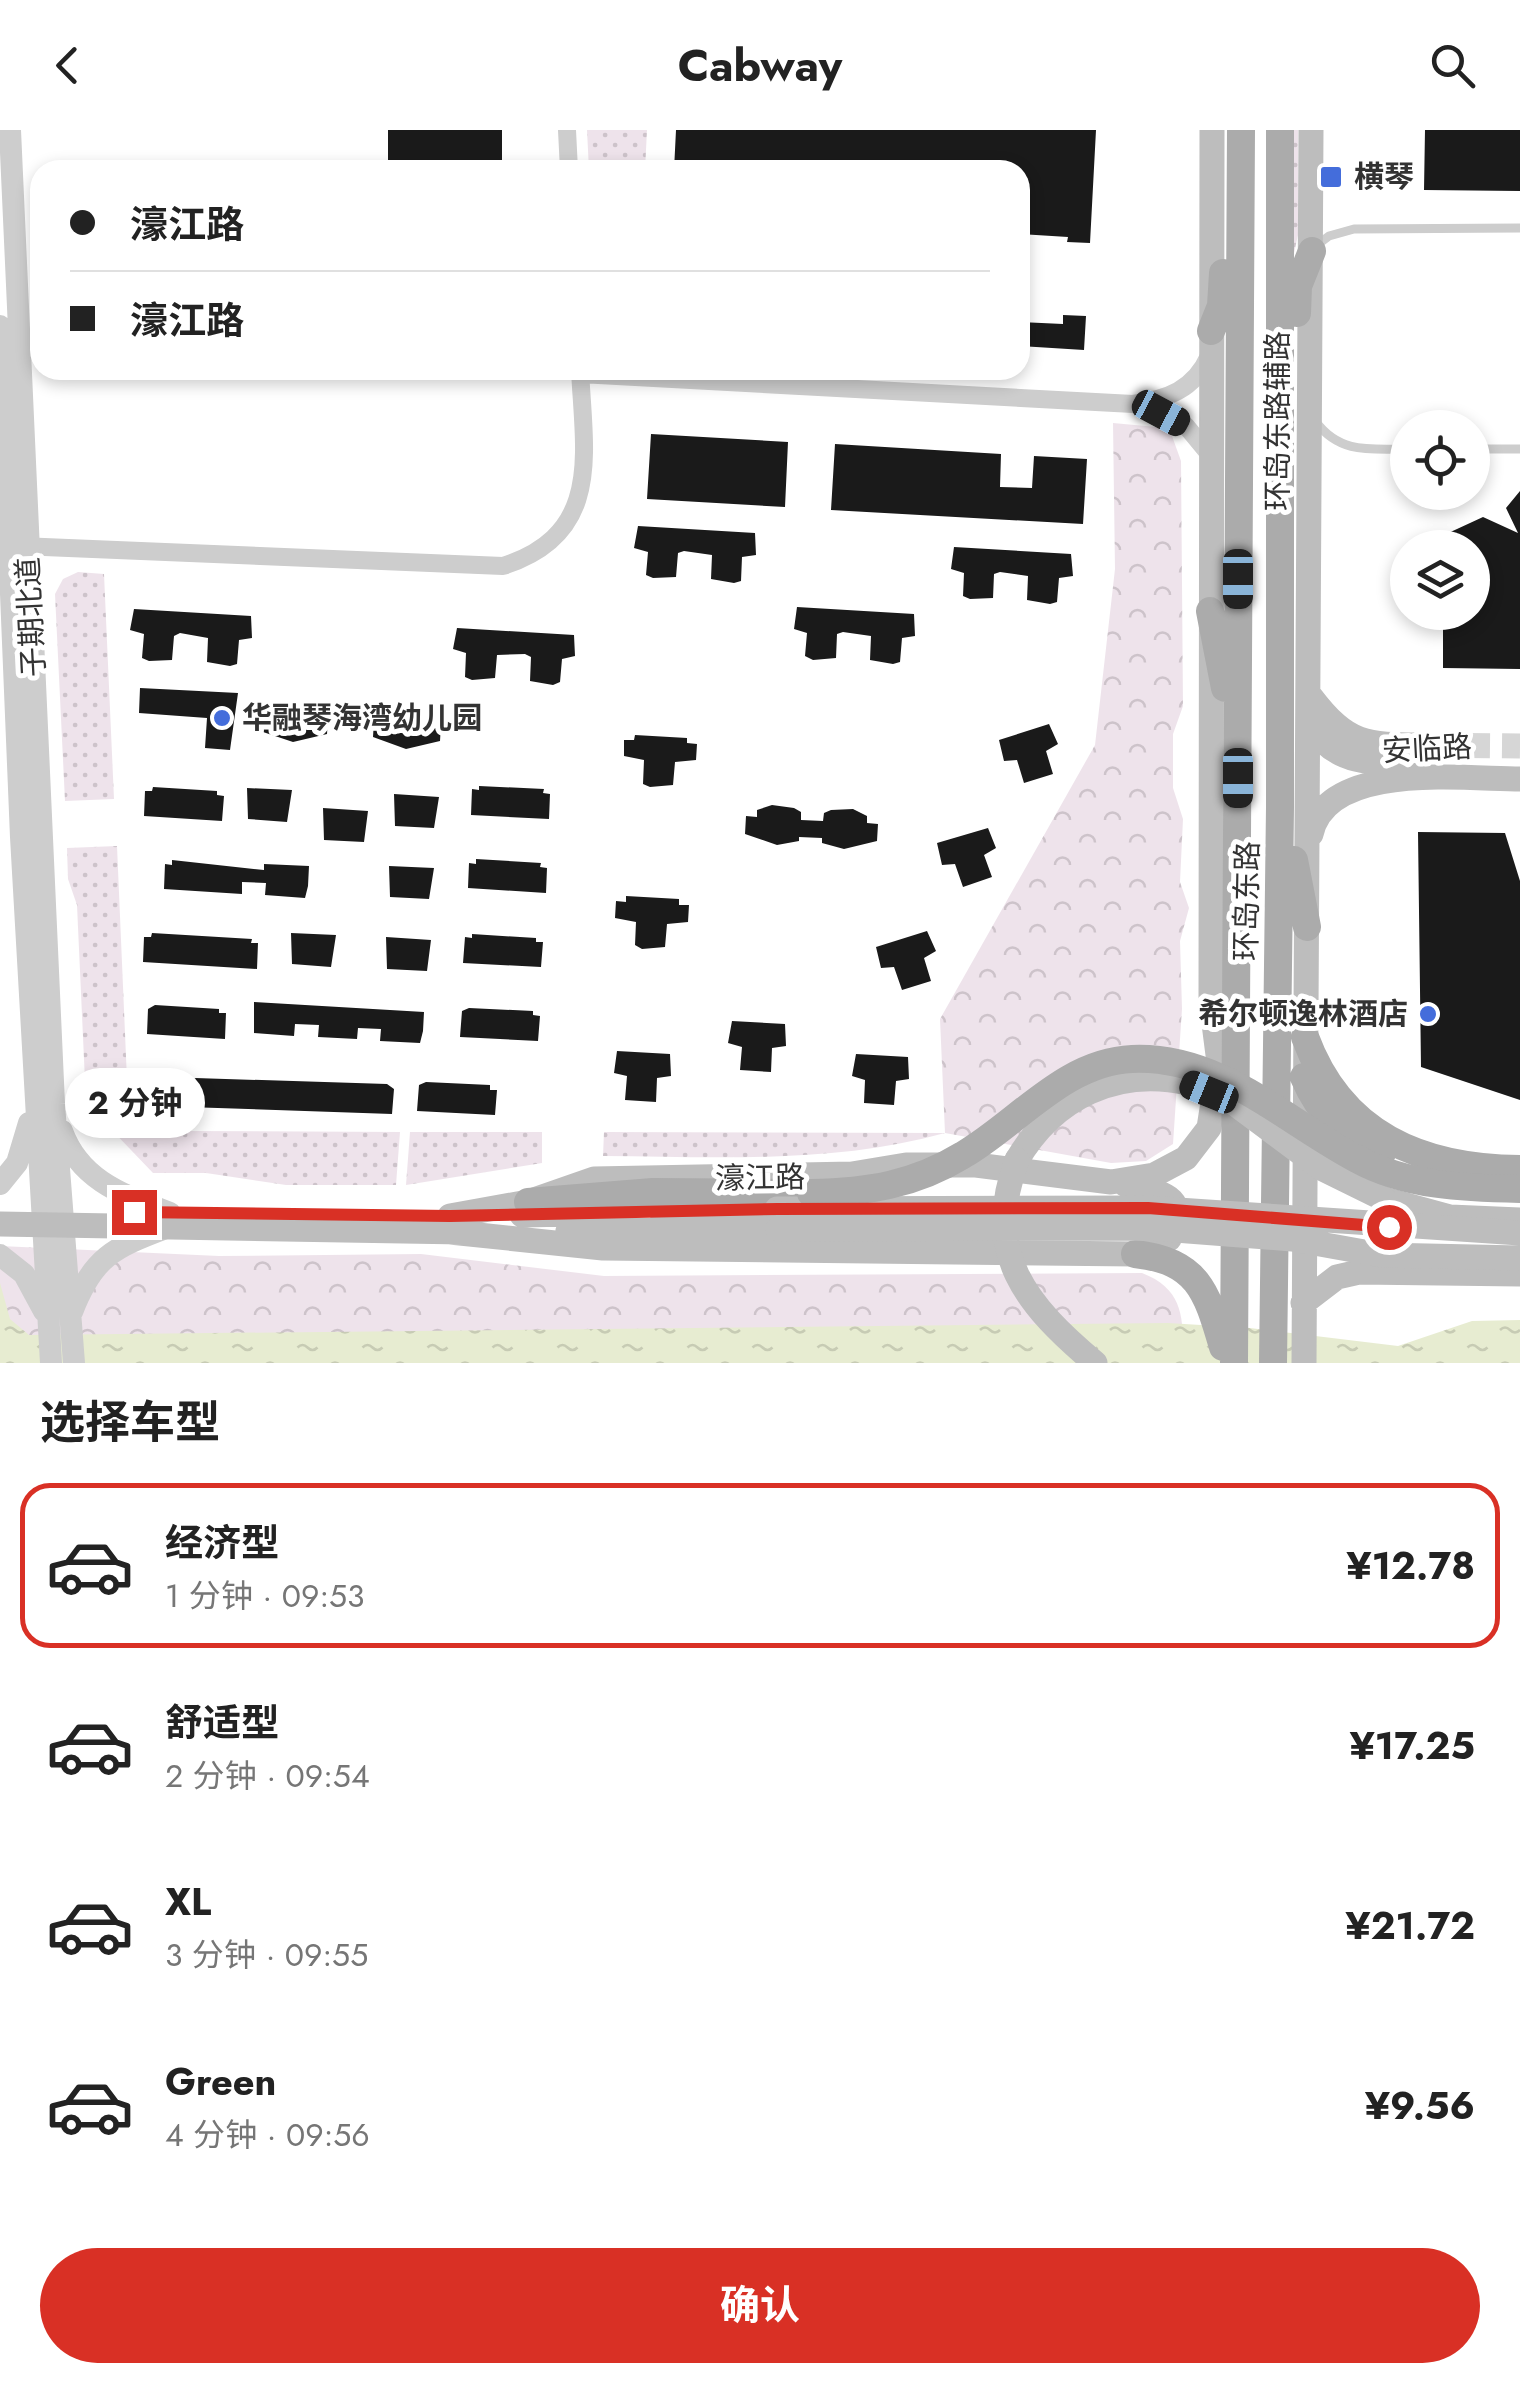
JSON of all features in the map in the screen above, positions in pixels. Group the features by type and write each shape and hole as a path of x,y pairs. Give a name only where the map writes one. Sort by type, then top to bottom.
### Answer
{"main road":[{"path":"1212,130 1210,1000 1217,1072 1236,1146"},
{"name":"环岛东路","path":"1231,1363 1225,1317 1236,1146 1240,130"},
{"name":"环岛东路","path":"1273,1363 1280,807 1280,130"},
{"name":"环岛东路辅路","path":"1304,1363 1304,1077 1311,725 1311,130"},
{"path":"1210,342 1224,288 1224,220 1240,180"},
{"path":"1280,408 1296,350 1298,286 1312,251"},
{"path":"1210,611 1225,682 1228,743 1238,778"},
{"path":"1311,697 1338,730 1352,739 1369,744 1428,745"},
{"name":"安临路","path":"1311,725 1328,749 1352,759 1520,763"},
{"name":"安临路","path":"1309,844 1318,814 1349,790 1366,784 1410,779 1520,779"},
{"path":"1280,807 1293,832 1295,879 1307,927"},
{"path":"1305,1037 1316,1068 1340,1102 1398,1146 1444,1164 1520,1171"},
{"path":"528,1202 654,1192 872,1191 933,1171 965,1154 1074,1075 1105,1062 1164,1059 1204,1070 1383,1171 1473,1188 1520,1189"},
{"path":"1111,1182 1154,1175 1186,1158 1209,1128 1217,1072"},
{"path":"1304,1077 1315,1103 1340,1131 1380,1152 1434,1169 1520,1171"},
{"path":"1095,1363 1040,1312 1011,1264 1002,1220 1008,1183 1025,1146 1060,1108 1078,1096 1132,1078 1248,1094 1297,1138 1364,1178 1439,1201 1520,1206"},
{"path":"1188,1083 1230,1100 1320,1168 1384,1199 1450,1217 1520,1220"},
{"path":"450,1224 594,1179 852,1174 906,1165 976,1165 1165,1193 1175,1202 1175,1227 1169,1239 1135,1254"},
{"name":"濠江路","path":"0,1224 52,1218 450,1224 1148,1208 1520,1233"},
{"name":"濠江路","path":"0,1209 52,1218"},
{"name":"濠江路","path":"778,1219 1148,1228 1292,1239 1381,1254 1520,1258"},
{"path":"450,1224 603,1248 1158,1256 1194,1278 1225,1317"},
{"path":"1303,1307 1337,1278 1359,1272 1520,1274"}],"street":[{"name":"子期北道","path":"10,130 12,545"},
{"path":"567,130 568,160"},
{"name":"子期北道","path":"0,326 59,1317"},
{"path":"718,380 1134,404 1164,399 1187,386 1210,342"},
{"path":"12,545 504,566 545,547 574,512 585,468 580,380"},
{"path":"1134,404 1186,426 1210,455"},
{"path":"0,1184 45,1102"},
{"path":"45,1102 68,1145 94,1178 170,1220"},
{"path":"51,1363 59,1317 102,1258 170,1220"},
{"path":"0,1255 24,1274 59,1317 74,1363"}],"lane":[{"path":"1312,251 1329,236 1354,229 1520,228"},
{"path":"1310,413 1337,444 1358,449 1390,449"},
{"path":"1490,449 1520,449"}],"green space":[{"path":"587,130 647,130 646,160 588,160"},
{"path":"1291,130 1298,130 1298,235 1292,262"},
{"path":"1113,423 1156,427 1172,436 1181,461 1183,706 1173,734 1173,788 1183,819 1180,882 1189,908 1180,941 1182,1009 1173,1144 1146,1161 1111,1163 945,1133 940,1019 1095,745 1115,569"},
{"path":"78,572 104,574 114,799 65,801 55,594 63,579"},
{"path":"117,846 127,1080 184,1131 400,1132 396,1185 286,1185 206,1173 153,1173 86,1103 77,905 68,879 67,848"},
{"path":"410,1132 542,1132 542,1163 406,1185"},
{"path":"604,1132 945,1133 860,1150 732,1157 603,1156"},
{"path":"0,1246 219,1256 421,1254 604,1276 1142,1273 1167,1288 1174,1298 1182,1321 1183,1363 0,1363"}],"water":[{"path":"0,1283 10,1319 29,1335 1168,1323 1250,1328 1398,1346 1472,1321 1520,1320 1520,1363 0,1363"}],"building":[{"path":"388,130 502,130 502,160 388,160"},
{"path":"676,130 1096,130 1090,243 1030,235 1030,160 674,160"},
{"path":"1425,130 1520,130 1520,191 1424,190"},
{"path":"1063,315 1086,316 1084,350 1030,347 1030,322 1063,324"},
{"path":"651,434 788,442 785,507 647,499"},
{"path":"835,444 1001,454 1000,487 1032,488 1034,456 1087,459 1083,524 831,510"},
{"path":"1520,491 1520,669 1443,668 1443,630 1490,630 1490,530 1455,530 1483,517 1518,533 1506,508"},
{"path":"638,526 755,533 756,555 742,557 741,581 734,583 711,579 712,555 684,551 678,553 676,577 653,578 646,575 648,552 634,548"},
{"path":"954,547 1071,554 1073,576 1059,578 1057,602 1050,604 1027,600 1028,576 1000,572 994,574 993,598 970,599 963,596 964,573 951,569"},
{"path":"797,607 914,614 915,636 902,638 900,662 893,664 870,660 871,636 843,632 837,634 836,658 813,660 805,656 807,633 794,629"},
{"path":"134,609 251,616 252,638 239,640 237,664 230,666 207,662 208,638 180,633 174,636 172,660 149,661 142,658 144,634 130,630"},
{"path":"457,628 574,635 575,656 562,659 560,682 553,685 530,681 531,657 525,654 497,655 495,678 472,680 465,677 466,653 453,649"},
{"name":"华融琴海湾幼儿园","path":"140,688 238,693 230,750 205,748 207,718 139,713"},
{"path":"303,703 317,709 317,717 328,717 327,734 293,742 260,731 262,713 273,714 273,707"},
{"path":"416,709 430,716 429,723 441,724 440,741 406,749 373,737 374,720 386,721 386,714 393,710"},
{"path":"1049,724 1058,744 1046,751 1053,774 1024,783 1017,760 1004,761 999,740"},
{"path":"635,735 687,738 687,743 697,744 696,760 675,762 673,785 650,787 643,784 644,760 624,756 624,740 634,740"},
{"path":"479,786 544,789 543,793 550,794 549,819 471,815 472,789 479,790"},
{"path":"153,787 217,791 217,795 224,796 222,821 144,816 145,791 152,791"},
{"path":"247,788 292,790 287,822 248,819"},
{"path":"394,794 439,797 434,828 395,826"},
{"path":"772,805 794,808 801,812 801,820 823,821 824,813 831,810 853,809 867,816 867,823 878,824 877,841 844,849 822,843 822,838 799,837 799,841 777,845 745,834 746,816 757,817 757,810"},
{"path":"323,808 368,811 364,842 324,840"},
{"path":"988,828 996,848 984,855 992,877 963,887 955,864 942,865 937,843"},
{"path":"1418,832 1505,833 1520,881 1520,1100 1421,1067"},
{"path":"476,859 541,863 540,867 547,868 546,893 468,888 469,863 476,864"},
{"path":"172,860 264,870 264,864 309,866 308,886 305,898 265,895 266,883 242,882 242,894 164,889 165,864 172,865"},
{"path":"389,866 434,868 429,899 390,897"},
{"path":"626,896 679,899 679,905 689,905 688,922 667,924 665,947 642,949 635,945 636,922 615,918 616,901 626,902"},
{"path":"927,931 936,951 924,958 931,981 902,990 894,967 881,968 876,947"},
{"path":"152,933 252,939 251,943 258,943 257,969 143,962 144,937 151,937"},
{"path":"291,933 336,935 331,967 292,964"},
{"path":"472,934 536,938 536,942 543,942 541,967 463,963 465,937 472,938"},
{"path":"386,937 431,940 427,971 387,969"},
{"path":"254,1002 424,1012 423,1031 420,1043 380,1041 381,1029 358,1028 357,1039 318,1037 319,1025 295,1024 294,1036 254,1033"},
{"path":"155,1005 219,1009 219,1013 226,1013 225,1039 147,1034 148,1009"},
{"path":"462,1011 533,1011 533,1015 540,1016 538,1041 460,1037"},
{"path":"732,1021 785,1024 786,1046 772,1048 771,1072 740,1070 742,1047 728,1043"},
{"path":"617,1051 670,1054 671,1076 657,1078 656,1102 625,1100 627,1076 614,1073"},
{"path":"856,1054 908,1057 909,1079 896,1081 894,1105 864,1103 865,1080 852,1076"},
{"path":"195,1078 387,1084 394,1089 392,1114 187,1107 188,1082"},
{"path":"419,1085 490,1085 490,1090 497,1090 495,1115 417,1111"}],"tunnel":[{"path":"1428,745 1520,746"}],"place":[{"name":"横琴","path":"1331,177"},
{"name":"华融琴海湾幼儿园","path":"222,718"},
{"name":"希尔顿逸林酒店","path":"1428,1014"}],"route":[{"path":"134,1212 450,1216 778,1209 1148,1208 1389,1227"}]}
